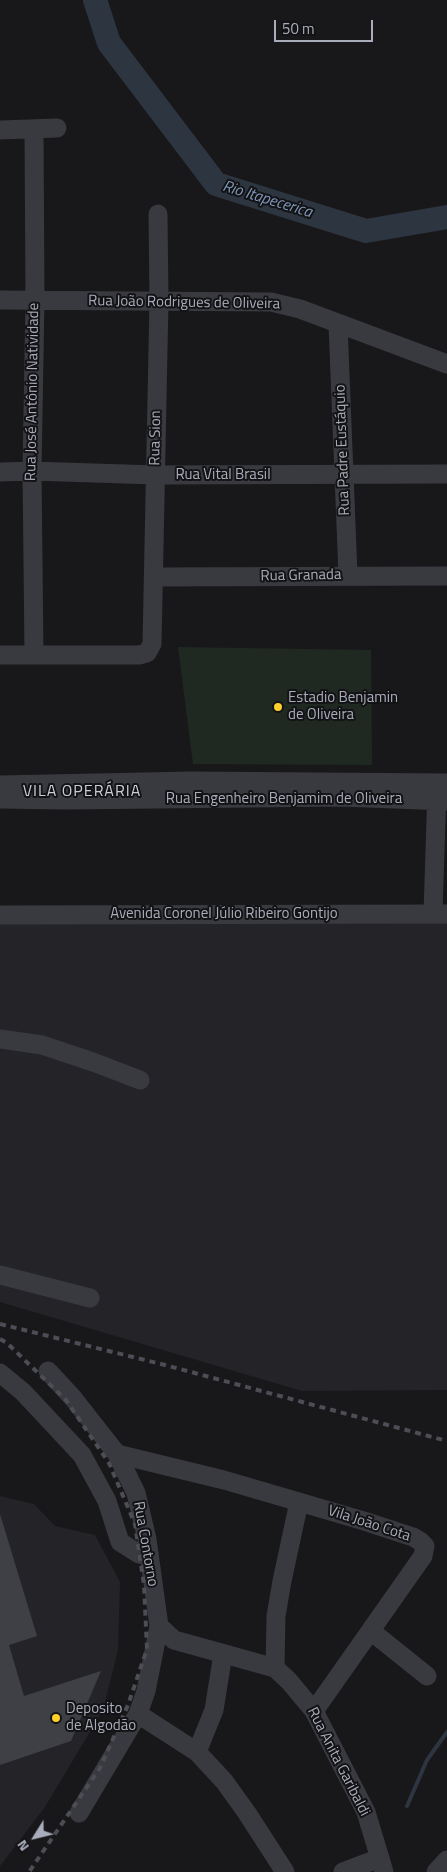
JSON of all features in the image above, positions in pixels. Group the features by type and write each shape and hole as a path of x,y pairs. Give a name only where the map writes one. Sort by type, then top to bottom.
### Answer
{"street":[{"path":"0,130 58,128"},
{"name":"Rua José Antônio Natividade","path":"34,129 32,471 34,655"},
{"name":"Rua Sion","path":"34,655 139,655 147,653 152,644 159,301 158,214"},
{"name":"Rua João Rodrigues de Oliveira","path":"0,300 271,302 300,309 447,364"},
{"name":"Rua Padre Eustáquio","path":"338,324 348,576"},
{"name":"Rua Vital Brasil","path":"0,472 32,471 156,475 447,474"},
{"name":"Rua Granada","path":"154,577 447,576"},
{"path":"0,655 34,655"},
{"name":"Rua Engenheiro Benjamim de Oliveira","path":"0,785 22,792 341,797 442,792"},
{"name":"Rua Engenheiro Benjamim de Oliveira","path":"0,799 22,792"},
{"path":"440,913 442,792"},
{"name":"Avenida Coronel Júlio Ribeiro Gontijo","path":"0,915 440,913"},
{"path":"0,1039 42,1045 140,1080"},
{"path":"0,1275 90,1298"},
{"name":"Rua Contorno","path":"48,1371 73,1398 117,1454 136,1493 147,1538 158,1626 146,1691 138,1714 79,1813"},
{"path":"0,1373 22,1392 82,1456 107,1501 120,1542 139,1554 149,1556"},
{"name":"Vila João Cota","path":"117,1454 224,1480 300,1502 412,1537 425,1546 423,1556 314,1711"},
{"path":"158,1626 174,1640 276,1668 276,1616 300,1502"},
{"path":"370,1631 427,1676"},
{"path":"197,1752 214,1710 224,1654"},
{"name":"Rua Anita Garibaldi","path":"276,1668 314,1711 366,1812 382,1865"},
{"path":"138,1714 197,1752 224,1781 285,1872"},
{"path":"436,1872 447,1860"},
{"path":"343,1872 382,1865"}],"shaded area":[{"name":"Estadio Benjamin de Oliveira","path":"178,647 371,650 372,765 193,764"},
{"path":"0,919 447,922 447,1390 302,1391 0,1302"},
{"path":"0,1496 34,1504 55,1526 95,1535 120,1582 118,1650 103,1710 45,1807 0,1866"}],"building":[{"path":"0,1514 37,1636 9,1645 24,1696 101,1671 71,1741 0,1765"}],"waterway":[{"name":"Rio Itapecerica","path":"95,0 109,43 216,184 366,231 447,217"},
{"path":"407,1806 427,1760 447,1732"}],"railway":[{"path":"0,1324 165,1365 447,1441"},
{"path":"0,1339 7,1343 66,1400 109,1463 135,1524 144,1585 147,1649 128,1705 100,1768 29,1872"}],"place":[{"name":"Estadio Benjamin de Oliveira","path":"278,707"},
{"name":"Deposito de Algodão","path":"56,1718"}],"district":[{"name":"VILA OPERÁRIA","path":"82,792"}]}
